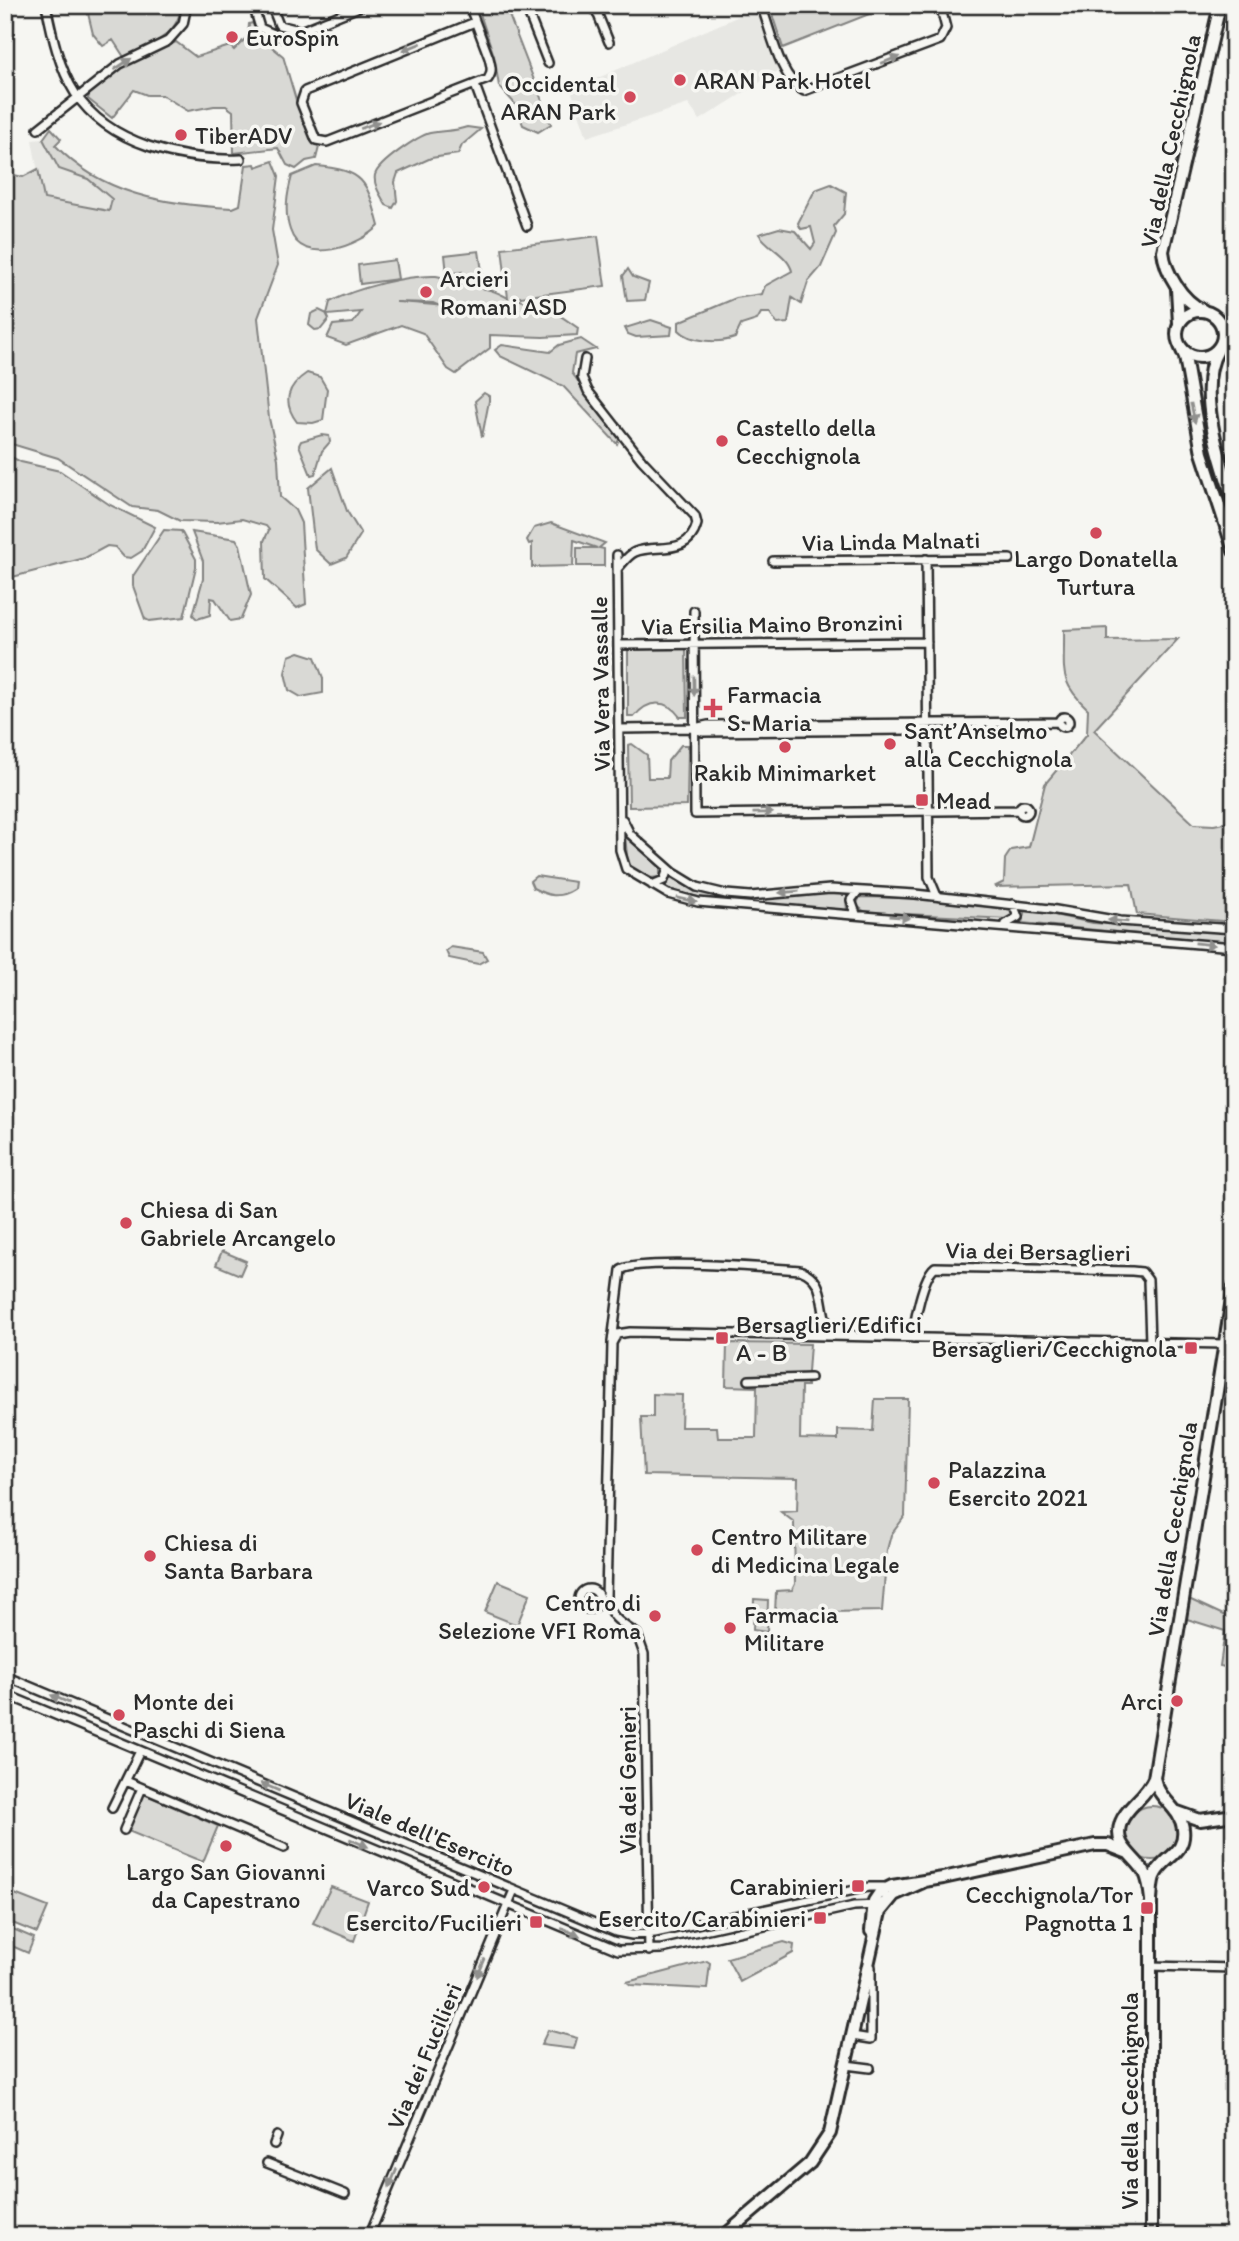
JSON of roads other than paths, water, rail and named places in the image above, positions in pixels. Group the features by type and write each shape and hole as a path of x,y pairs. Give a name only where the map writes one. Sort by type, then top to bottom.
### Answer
{"street":[{"path":"47,5 62,67 79,98 112,127 149,146 192,157 241,159"},
{"path":"38,129 120,64 171,38 183,24 187,5"},
{"path":"253,5 259,26 275,36 287,37 364,5"},
{"path":"271,5 274,19 281,27 300,30"},
{"path":"469,5 492,68 488,79 323,142 313,135 300,99 309,89 475,22"},
{"path":"525,5 548,64"},
{"path":"594,5 609,42"},
{"path":"761,5 785,68 794,85 804,92 940,40 946,28 940,5"},
{"name":"Via della Cecchignola","path":"1179,323 1180,303 1175,283 1164,259 1164,244 1220,5"},
{"path":"275,36 281,27"},
{"path":"475,85 527,226"},
{"name":"Via della Cecchignola","path":"1175,283 1189,300 1203,310"},
{"path":"1234,502 1224,471 1207,387 1210,362 1222,343 1223,327 1214,315 1203,310 1187,314 1179,323 1177,338 1185,357 1202,453 1214,499 1234,551"},
{"path":"1180,346 1187,353 1202,357 1218,350"},
{"path":"585,359 582,377 588,391 642,460 695,516 697,524 692,533 675,547 635,552 618,569"},
{"path":"1224,471 1234,480"},
{"name":"Via Vera Vassalle","path":"617,555 622,864 652,885"},
{"path":"926,559 929,877 938,896"},
{"name":"Via Linda Malnati","path":"773,561 1010,559"},
{"path":"694,611 695,814 1019,810"},
{"name":"Via Ersilia Maino Bronzini","path":"619,645 927,642"},
{"path":"620,729 694,728 703,725 771,728 1059,722"},
{"path":"621,813 628,832 668,869 696,887 730,895 858,891 915,894 1013,904 1092,918 1234,929"},
{"path":"652,885 664,880 668,869"},
{"path":"915,894 929,877"},
{"path":"652,885 677,898 698,902 991,924 1234,947"},
{"path":"856,914 851,900 858,891"},
{"path":"991,924 1016,920 1018,913 1013,904"},
{"path":"612,1343 621,1270 629,1266 738,1263 809,1273 821,1290 827,1324 856,1337"},
{"name":"Via dei Bersaglieri","path":"913,1338 914,1322 927,1276 935,1267 1106,1270 1142,1272 1146,1275 1150,1343"},
{"name":"Via della Cecchignola","path":"1095,1845 1120,1826 1126,1813 1137,1804 1154,1779 1234,1287"},
{"path":"612,1343 617,1335 631,1332 1224,1344"},
{"name":"Via dei Genieri","path":"612,1343 606,1598 608,1609 617,1622 637,1634 644,1654 649,1951"},
{"path":"749,1380 810,1378"},
{"name":"Viale dell'Esercito","path":"5,1676 612,1931 628,1935 648,1934 855,1889 885,1888"},
{"path":"8,1695 18,1682"},
{"name":"Viale dell'Esercito","path":"8,1695 614,1948 649,1951 854,1906"},
{"path":"88,1728 94,1713"},
{"path":"112,1808 140,1751"},
{"path":"189,1771 196,1756"},
{"path":"1154,1779 1157,1790 1183,1828 1182,1842"},
{"path":"125,1781 284,1848"},
{"path":"124,1830 142,1788"},
{"path":"1137,1804 1152,1801 1195,1819 1234,1815"},
{"path":"296,1816 308,1803"},
{"name":"Via della Cecchignola","path":"1151,2236 1150,1966 1154,1878 1197,1826 1221,1818"},
{"path":"1120,1826 1120,1838 1126,1852"},
{"path":"852,2036 871,2039 872,1910 878,1894 885,1888 1095,1845 1108,1845 1126,1852"},
{"name":"Via della Cecchignola","path":"1126,1852 1136,1860 1147,1877 1151,1900"},
{"path":"1136,1860 1150,1865 1167,1861"},
{"path":"467,1888 473,1873"},
{"path":"855,1889 852,1898 854,1906 872,1910 898,1893 923,1882"},
{"path":"724,2236 818,2154 833,2125 871,1949 885,1903 885,1888"},
{"name":"Via dei Fucilieri","path":"369,2236 514,1890"},
{"name":"Via della Cecchignola","path":"1150,1966 1234,1968"},
{"path":"846,2064 870,2068"},
{"path":"267,2162 345,2194"}],"place":[{"name":"EuroSpin","path":"232,37"},
{"name":"ARAN Park Hotel","path":"680,80"},
{"name":"Occidental ARAN Park","path":"630,97"},
{"name":"TiberADV","path":"181,135"},
{"name":"Arcieri Romani ASD","path":"426,292"},
{"name":"Castello della Cecchignola","path":"722,441"},
{"name":"Largo Donatella Turtura","path":"1096,533"},
{"name":"Farmacia S. Maria","path":"713,708"},
{"name":"Sant’Anselmo alla Cecchignola","path":"890,744"},
{"name":"Rakib Minimarket","path":"785,747"},
{"name":"Mead","path":"922,800"},
{"name":"Chiesa di San Gabriele Arcangelo","path":"126,1223"},
{"name":"Bersaglieri/Edifici A - B","path":"722,1338"},
{"name":"Bersaglieri/Cecchignola","path":"1191,1348"},
{"name":"Palazzina Esercito 2021","path":"934,1483"},
{"name":"Centro Militare di Medicina Legale","path":"697,1550"},
{"name":"Chiesa di Santa Barbara","path":"150,1556"},
{"name":"Centro di Selezione VFI Roma","path":"655,1616"},
{"name":"Farmacia Militare","path":"730,1628"},
{"name":"Arci","path":"1177,1701"},
{"name":"Monte dei Paschi di Siena","path":"119,1715"},
{"name":"Largo San Giovanni da Capestrano","path":"226,1846"},
{"name":"Carabinieri","path":"858,1886"},
{"name":"Varco Sud","path":"484,1887"},
{"name":"Cecchignola/Tor Pagnotta 1","path":"1147,1908"},
{"name":"Esercito/Carabinieri","path":"820,1918"},
{"name":"Esercito/Fucilieri","path":"536,1922"}]}
